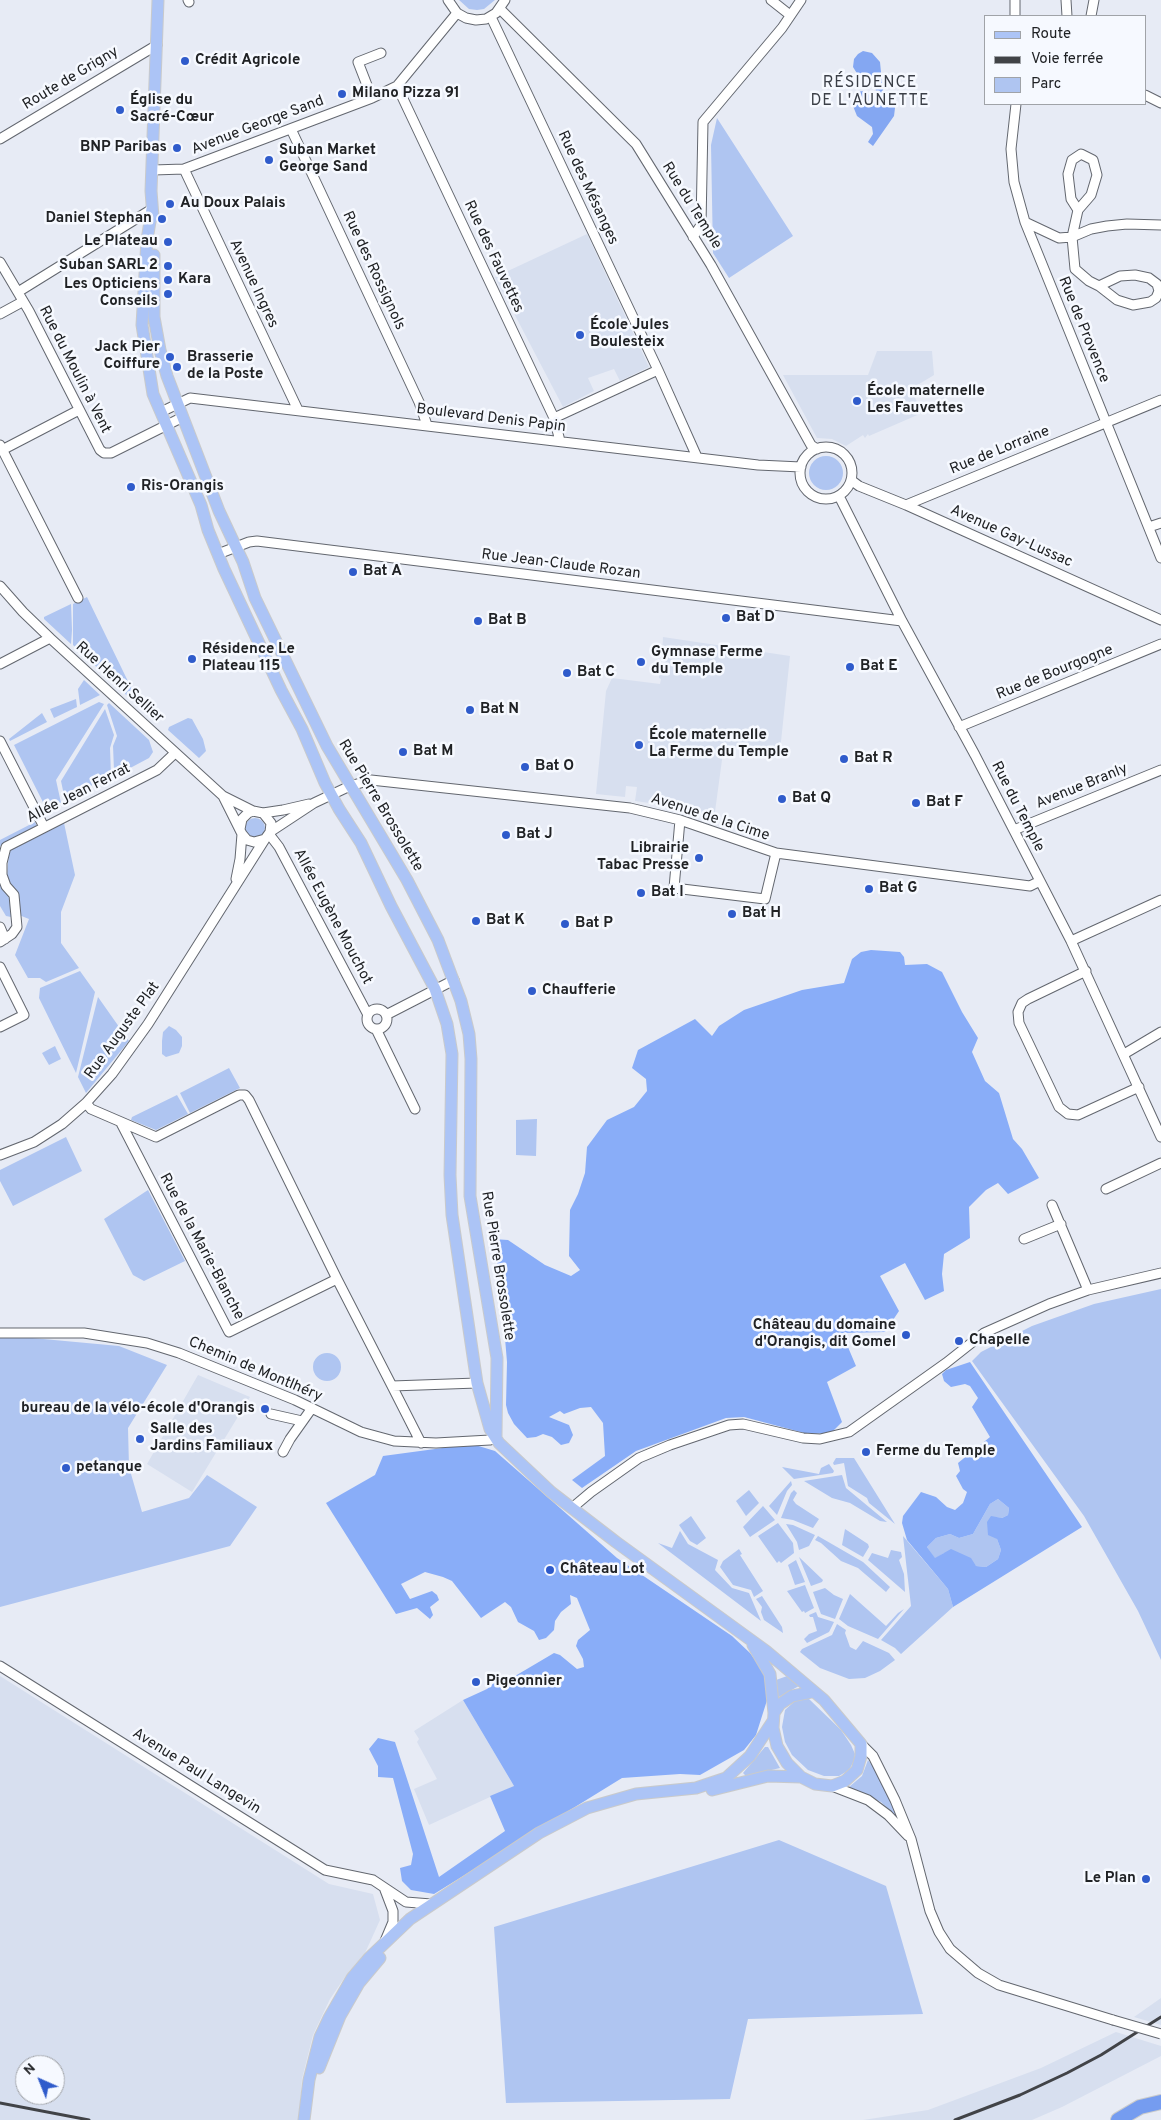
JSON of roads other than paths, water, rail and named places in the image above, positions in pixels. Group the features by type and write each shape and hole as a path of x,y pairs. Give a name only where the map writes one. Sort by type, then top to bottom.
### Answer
{"highway":[{"path":"1118,2120 1140,2108 1160,2102"}],"main road":[{"name":"Rue Pierre Brossolette","path":"158,0 152,209 155,238 154,318 165,368 216,505 236,547 259,607 327,746 407,880 438,940 454,980 470,1034 472,1073 470,1196 497,1358 496,1438"},
{"name":"Rue Pierre Brossolette","path":"152,209 147,240 142,325 153,394 201,505 218,554 332,795"},
{"path":"332,795 361,843 442,1008 450,1041 450,1175 452,1215 477,1383 490,1429 496,1438 526,1469 572,1508 766,1651 812,1692 824,1700 862,1744 861,1756 856,1770 845,1780 832,1786 815,1784 801,1777 787,1763 777,1746 770,1674 763,1659 747,1638"},
{"path":"304,2120 309,2080 323,2030 352,1978 385,1942 410,1919 539,1833 587,1808 636,1794 696,1788 726,1778 750,1756 780,1704 792,1696 812,1692"},
{"path":"309,2120 321,2062 333,2030 347,2003 374,1964 400,1938 436,1908 540,1840 570,1823 597,1811 632,1802 699,1794 768,1776 801,1777"}],"street":[{"path":"448,0 457,13 466,18 476,20 491,17 506,0"},
{"path":"771,0 790,16"},
{"path":"693,238 701,225 703,122 801,0"},
{"path":"1015,0 1015,15"},
{"path":"1066,0 1067,15"},
{"path":"1091,15 1094,0"},
{"name":"Rue du Temple","path":"500,9 636,144 731,300 811,445 817,449"},
{"name":"Avenue George Sand","path":"153,170 184,169 372,98 397,86 457,13"},
{"name":"Rue des Mésanges","path":"491,17 658,370 696,457"},
{"name":"Route de Grigny","path":"0,139 157,45"},
{"path":"372,98 358,62 381,53"},
{"name":"Rue des Fauvettes","path":"397,86 554,418 560,441"},
{"path":"1146,96 1161,104"},
{"name":"Rue de Provence","path":"1016,105 1011,149 1014,182 1026,222 1161,558"},
{"name":"Rue des Rossignols","path":"291,129 419,402 427,425"},
{"path":"1078,210 1071,199 1068,174 1072,160 1079,155 1084,155 1091,157 1095,163 1096,178 1091,195 1078,210 1072,237 1075,269 1117,300 1130,304 1145,304 1158,295 1157,284 1149,278 1141,276 1120,276 1099,286"},
{"name":"Avenue Ingres","path":"184,169 298,410"},
{"path":"18,292 152,209"},
{"path":"1026,222 1059,238 1072,237 1091,229 1107,226 1127,224 1161,225"},
{"name":"Rue du Moulin à Vent","path":"0,262 18,292 100,450 104,453 117,450 183,417"},
{"name":"Rue du Moulin à Vent","path":"0,314 22,302"},
{"path":"554,418 658,370"},
{"name":"Boulevard Denis Papin","path":"161,412 190,398 787,468 801,467"},
{"name":"Rue de Lorraine","path":"906,505 1161,400"},
{"path":"78,598 1,447 79,410"},
{"path":"831,448 843,454 851,466 851,480 844,492 839,496 831,498 814,496 802,484 801,467 804,459 817,449 831,448"},
{"name":"Avenue Gay-Lussac","path":"851,480 859,486 906,505 1161,620"},
{"name":"Rue du Temple","path":"839,496 902,621 960,727 1071,941 1161,1137"},
{"path":"1149,527 1161,522"},
{"name":"Rue Jean-Claude Rozan","path":"218,554 257,541 902,621"},
{"name":"Rue Henri Sellier","path":"0,586 50,638 223,796"},
{"path":"0,664 50,638"},
{"name":"Rue de Bourgogne","path":"960,727 1161,644"},
{"path":"0,741 44,827"},
{"name":"Allée Jean Ferrat","path":"2,941 17,927 14,896 6,886 2,875 6,847 157,770 175,753"},
{"name":"Avenue Branly","path":"1014,830 1161,770"},
{"name":"Avenue de la Cime","path":"314,803 365,780 376,780 630,808 680,820 776,853 1030,886 1040,880"},
{"path":"223,796 253,811 263,812 283,810 314,803"},
{"path":"223,796 241,832 251,841 258,842 314,803"},
{"path":"241,832 242,819 253,811"},
{"path":"263,812 269,819 268,835"},
{"path":"680,820 674,888 765,899 776,853"},
{"name":"Rue Auguste Plat","path":"234,886 240,859 241,832"},
{"name":"Rue Auguste Plat","path":"0,1155 34,1142 50,1132 86,1103 112,1074 143,1031 268,835"},
{"name":"Allée Eugène Mouchot","path":"268,835 280,847 368,1015 368,1024 376,1029 415,1109"},
{"path":"1071,941 1161,900"},
{"path":"0,929 2,941"},
{"path":"0,967 24,1015 0,1027"},
{"path":"1086,972 1022,1003 1018,1012 1019,1023 1059,1106 1068,1114 1078,1115 1139,1086"},
{"path":"386,1015 454,980"},
{"path":"368,1015 376,1010 382,1011 386,1015 387,1021 384,1026 376,1029"},
{"path":"1124,1054 1161,1032"},
{"path":"86,1103 91,1108 156,1138 238,1096 245,1095 336,1279 421,1443"},
{"name":"Rue de la Marie-Blanche","path":"121,1123 229,1332 336,1279"},
{"path":"1106,1189 1161,1163"},
{"path":"1052,1205 1088,1290"},
{"path":"1024,1239 1061,1224"},
{"path":"572,1508 590,1492 639,1458 728,1425 743,1424 803,1438 820,1439 849,1432 946,1363 984,1333 1049,1304 1088,1290 1161,1273"},
{"name":"Chemin de Montlhéry","path":"0,1333 84,1333 147,1343 179,1353 312,1408 361,1432 394,1441 421,1443 490,1440 496,1438"},
{"path":"392,1386 477,1383"},
{"path":"283,1452 312,1408"},
{"path":"271,1414 302,1421"},
{"name":"Avenue Paul Langevin","path":"0,1666 325,1870 373,1880 406,1902 431,1904"},
{"path":"862,1744 873,1756 912,1839 930,1910 936,1925 950,1949 978,1973 999,1985 1161,2034"},
{"path":"832,1786 868,1800 888,1815 912,1839"},
{"path":"384,1887 393,1911 393,1922 385,1942"}],"railway":[{"path":"955,2120 1020,2095 1067,2073 1101,2055 1161,2017"},
{"path":"0,2103 89,2120"}],"place":[{"name":"Crédit Agricole","path":"185,61"},
{"name":"Milano Pizza 91","path":"342,94"},
{"name":"Église du Sacré-Cœur","path":"120,110"},
{"name":"BNP Paribas","path":"177,148"},
{"name":"Suban Market George Sand","path":"269,160"},
{"name":"Au Doux Palais","path":"170,204"},
{"name":"Daniel Stephan","path":"162,219"},
{"name":"Le Plateau","path":"168,242"},
{"name":"Suban SARL 2","path":"168,266"},
{"name":"Kara","path":"168,280"},
{"name":"Les Opticiens Conseils","path":"168,294"},
{"name":"École Jules Boulesteix","path":"580,335"},
{"name":"Jack Pier Coiffure","path":"170,357"},
{"name":"Brasserie de la Poste","path":"177,367"},
{"name":"École maternelle Les Fauvettes","path":"857,401"},
{"name":"Ris-Orangis","path":"131,487"},
{"name":"Bat A","path":"353,572"},
{"name":"Bat D","path":"726,618"},
{"name":"Bat B","path":"478,621"},
{"name":"Résidence Le Plateau 115","path":"192,659"},
{"name":"Gymnase Ferme du Temple","path":"641,662"},
{"name":"Bat E","path":"850,667"},
{"name":"Bat C","path":"567,673"},
{"name":"Bat N","path":"470,710"},
{"name":"École maternelle La Ferme du Temple","path":"639,745"},
{"name":"Bat M","path":"403,752"},
{"name":"Bat R","path":"844,759"},
{"name":"Bat O","path":"525,767"},
{"name":"Bat Q","path":"782,799"},
{"name":"Bat F","path":"916,803"},
{"name":"Bat J","path":"506,835"},
{"name":"Librairie Tabac Presse","path":"699,858"},
{"name":"Bat G","path":"869,889"},
{"name":"Bat I","path":"641,893"},
{"name":"Bat H","path":"732,914"},
{"name":"Bat K","path":"476,921"},
{"name":"Bat P","path":"565,924"},
{"name":"Chaufferie","path":"532,991"},
{"name":"Château du domaine d'Orangis, dit Gomel","path":"906,1335"},
{"name":"Chapelle","path":"959,1341"},
{"name":"bureau de la vélo-école d'Orangis","path":"265,1409"},
{"name":"Salle des Jardins Familiaux","path":"140,1439"},
{"name":"Ferme du Temple","path":"866,1452"},
{"name":"petanque","path":"66,1468"},
{"name":"Château Lot","path":"550,1570"},
{"name":"Pigeonnier","path":"476,1682"},
{"name":"Le Plan","path":"1146,1879"}],"district":[{"name":"RÉSIDENCE DE L'AUNETTE","path":"870,93"}]}
